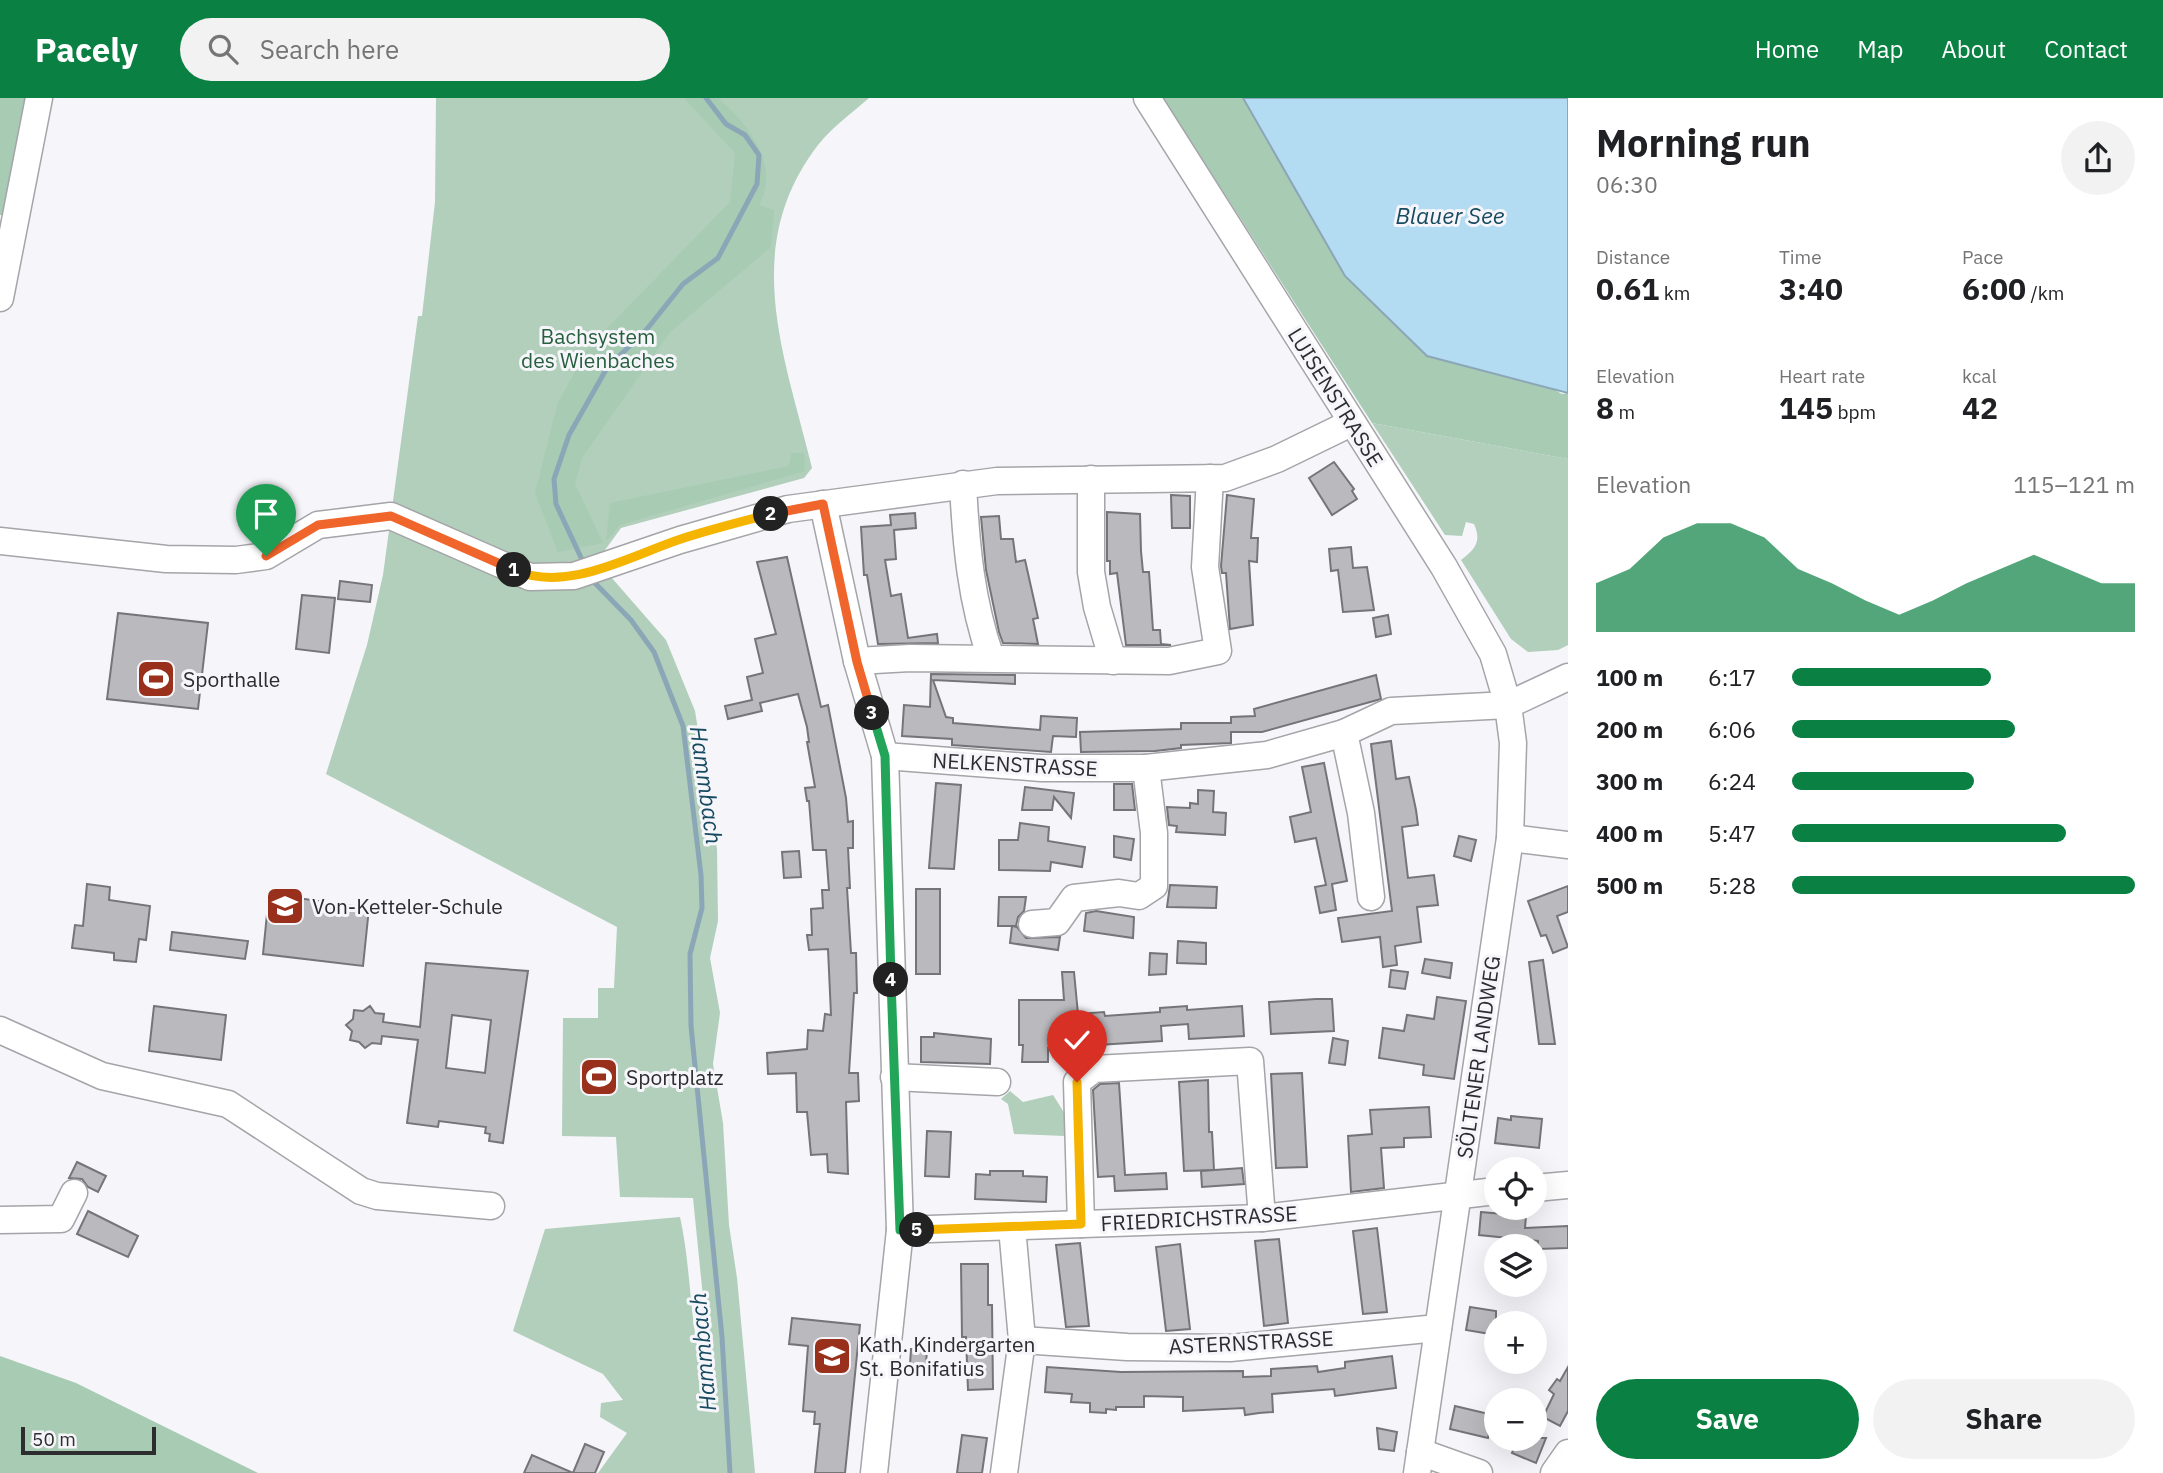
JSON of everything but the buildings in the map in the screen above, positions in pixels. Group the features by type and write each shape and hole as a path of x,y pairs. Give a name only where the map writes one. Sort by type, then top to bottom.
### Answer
{"street":[{"path":"0,298 39,98"},
{"name":"LUISENSTRASSE","path":"1147,98 1444,567 1493,653 1508,705"},
{"path":"0,541 166,559 236,560 266,556 318,525 391,516 530,577 574,576 680,540 776,512 823,504 963,484 1091,478 1226,478 1277,459 1351,423"},
{"path":"1091,478 1091,572 1097,607 1113,661"},
{"path":"857,662 910,658 1169,661 1218,651 1205,567 1210,478"},
{"path":"963,484 970,579 978,621 991,658"},
{"path":"823,504 857,662 885,756 900,1230 874,1473"},
{"path":"1508,705 1568,677"},
{"name":"NELKENSTRASSE","path":"885,756 1041,768 1146,768 1266,755 1344,733 1391,711 1508,705"},
{"name":"SÖLTENER LANDWEG","path":"1419,1462 1510,838 1513,743 1508,705"},
{"path":"1344,733 1362,813 1371,897"},
{"path":"1032,923 1057,922 1074,898 1119,893 1139,896 1154,886 1154,833 1146,768"},
{"path":"1510,838 1568,845"},
{"path":"0,1030 102,1076 228,1104 361,1191 377,1196 491,1206"},
{"path":"1081,1224 1077,1082 1094,1069 1250,1061 1262,1218"},
{"path":"894,1077 997,1082"},
{"path":"1547,1187 1568,1185"},
{"name":"FRIEDRICHSTRASSE","path":"900,1230 1262,1218 1423,1190 1458,1194 1484,1192"},
{"path":"0,1220 61,1219 74,1193"},
{"path":"1004,1473 1022,1340 1012,1227"},
{"name":"ASTERNSTRASSE","path":"1022,1340 1127,1347 1230,1348 1438,1328"},
{"path":"1554,1473 1568,1453"},
{"path":"1419,1462 1479,1473"}],"green space":[{"path":"0,98 26,98 3,215 0,215"},
{"name":"Bachsystem des Wienbaches","path":"436,98 869,98 818,145 794,184 780,223 774,263 775,303 790,385 812,468 804,478 621,528 597,561 666,640 695,711 717,849 718,921 710,958 720,1013 713,1064 723,1123 729,1225 737,1278 755,1473 598,1473 627,1433 600,1417 601,1403 623,1400 603,1374 513,1331 545,1229 680,1217 696,1342 706,1383 711,1376 693,1198 620,1197 616,1137 562,1136 563,1018 598,1018 598,988 614,988 617,927 326,774 367,645 383,575 418,316 422,316 435,202"},
{"path":"684,98 718,98 750,132 758,146 766,175 765,190 759,205 774,210 771,247 670,332 582,458 575,484 603,543 558,552 535,493 557,405 587,349 730,202 735,153"},
{"path":"1163,98 1243,98 1345,276 1562,394 1568,393 1568,459 1372,423"},
{"path":"1372,423 1568,459 1568,645 1558,650 1528,652 1511,639 1461,560 1476,545 1474,524 1466,522 1462,536 1445,535"},
{"path":"791,453 804,453 805,471 620,525 606,541 610,503 789,466"},
{"path":"1010,1091 1023,1102 1053,1095 1065,1114 1065,1136 1014,1134 1008,1104 1001,1099"},
{"path":"0,1356 76,1383 258,1473 0,1473"}],"water":[{"name":"Blauer See","path":"1243,98 1568,98 1568,393 1427,356 1345,276"}],"waterway":[{"name":"Hammbach","path":"584,564 556,504 554,479 569,435 607,368 647,329 683,284 718,258 757,184 759,155 745,135 726,124 706,98"},
{"name":"Hammbach","path":"591,579 631,620 654,652 683,726 701,875 702,908 690,954 691,1026 722,1337 730,1473"}],"place":[{"name":"Sporthalle","path":"156,679"},
{"name":"Von-Ketteler-Schule","path":"285,906"},
{"name":"Sportplatz","path":"599,1077"},
{"name":"Kath. Kindergarten St. Bonifatius","path":"832,1356"}],"route":[{"path":"266,556 318,525 391,516 530,577 574,576 680,540 789,509 823,504 857,662 885,756 900,1230 1081,1224 1077,1082"}]}
